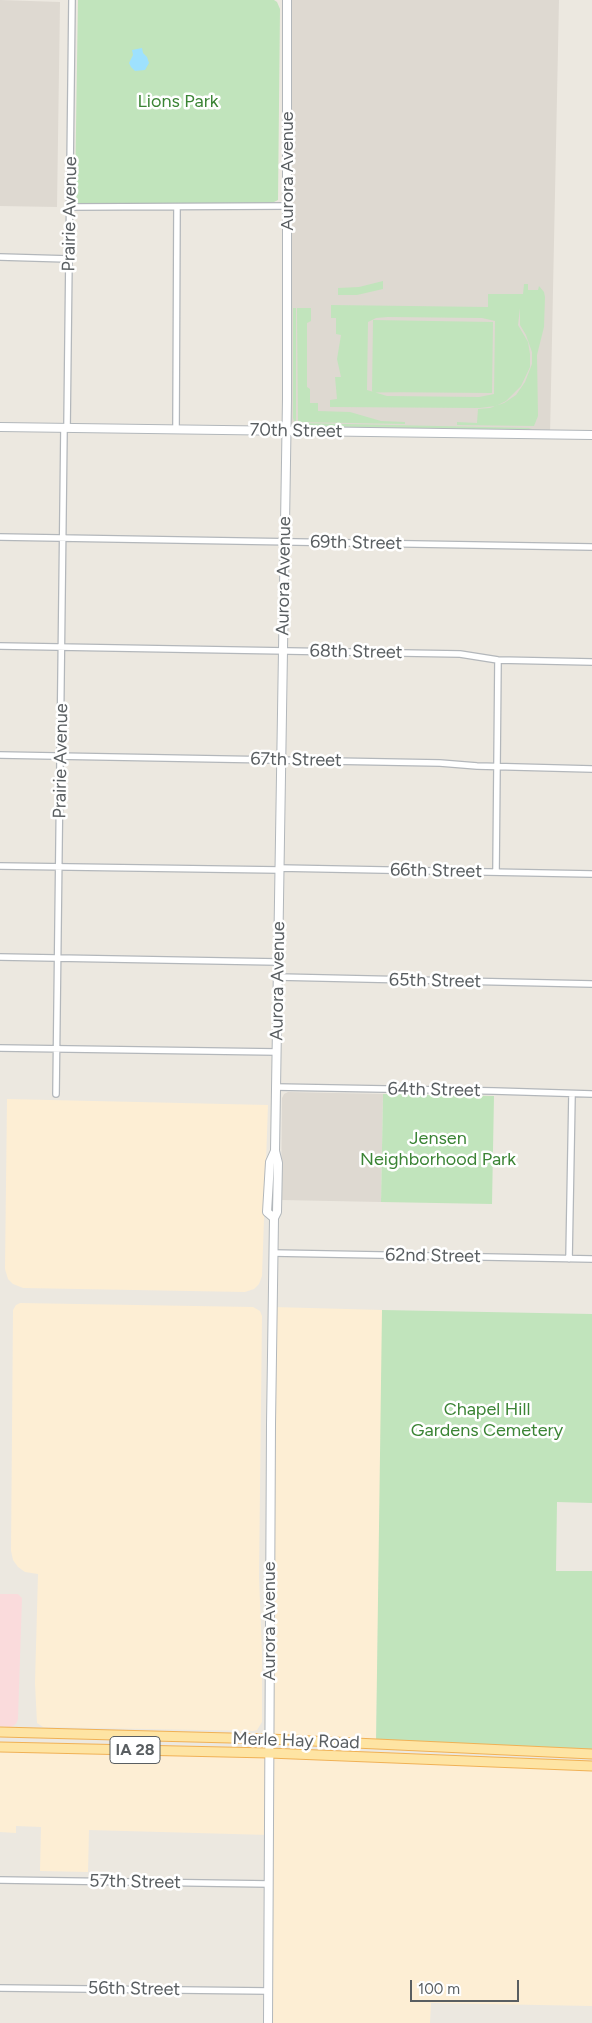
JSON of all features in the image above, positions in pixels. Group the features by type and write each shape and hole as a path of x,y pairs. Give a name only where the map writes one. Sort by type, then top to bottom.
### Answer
{"main road":[{"name":"Merle Hay Road","path":"0,1732 269,1739 592,1754"},
{"name":"Merle Hay Road","path":"0,1747 269,1754 592,1766"}],"street":[{"name":"Prairie Avenue","path":"56,1094 72,0"},
{"name":"Aurora Avenue","path":"268,2023 274,1218 267,1212 270,1162 275,1151 277,1052 287,431 288,0"},
{"path":"176,429 177,206"},
{"path":"70,207 287,206"},
{"path":"0,258 69,259"},
{"name":"70th Street","path":"0,427 592,435"},
{"name":"69th Street","path":"0,537 592,547"},
{"name":"68th Street","path":"0,646 460,654 498,660 592,662"},
{"path":"496,872 498,660"},
{"name":"67th Street","path":"0,755 440,763 497,767 592,769"},
{"name":"66th Street","path":"0,866 592,874"},
{"path":"0,957 278,962"},
{"name":"65th Street","path":"278,978 592,984"},
{"path":"0,1048 277,1052"},
{"name":"64th Street","path":"276,1087 484,1090 592,1094"},
{"path":"570,1259 572,1094"},
{"name":"62nd Street","path":"274,1253 592,1259"},
{"name":"57th Street","path":"0,1880 269,1884"},
{"name":"56th Street","path":"0,1988 268,1991"}],"shaded area":[{"path":"0,0 60,2 57,207 0,206"},
{"path":"287,0 559,0 550,435 287,431"},
{"path":"288,1092 383,1094 381,1202 281,1200 282,1098"},
{"path":"7,1099 268,1105 262,1276 259,1284 254,1289 245,1292 23,1288 13,1284 8,1279 5,1269"},
{"path":"20,1303 253,1307 260,1311 262,1316 259,1577 262,1722 257,1730 43,1727 37,1723 35,1683 38,1574 25,1572 18,1567 13,1560 11,1551 13,1310"},
{"path":"273,1307 383,1310 376,1744 269,1739"},
{"path":"0,1594 18,1594 22,1598 18,1719 16,1724 11,1727 0,1726"},
{"path":"0,1747 592,1766 592,2006 431,2003 430,2023 268,2023 269,1835 89,1830 88,1872 40,1871 41,1827 16,1826 16,1833 0,1832"}],"green space":[{"name":"Lions Park","path":"78,0 274,0 277,2 280,9 278,200 272,203 78,203 75,192"},
{"path":"383,281 383,289 357,295 338,295 338,288 359,287"},
{"path":"524,284 528,284 528,290 538,290 539,286 544,292 545,297 544,327 537,355 538,416 534,426 457,425 457,422 477,423 478,409 495,406 479,408 330,407 330,400 337,399 335,377 341,377 337,359 341,335 336,334 336,318 331,318 331,305 488,307 488,294 523,294","holes":["520,308 520,325 526,335 532,352 532,364 525,382 516,395 504,403 497,405 506,401 521,386 530,367 528,342 518,325","388,317 482,318 495,321 494,394 479,397 387,396 367,390 368,322 376,318"]},
{"path":"293,308 296,308 296,422 293,418"},
{"path":"297,308 311,308 311,321 307,323 307,387 310,389 310,403 318,403 318,411 350,412 381,421 405,422 405,424 298,422"},
{"path":"373,320 493,322 492,393 372,392"},
{"path":"298,423 532,428 525,430 300,426"},
{"name":"Jensen Neighborhood Park","path":"383,1094 494,1096 492,1204 381,1202"},
{"name":"Chapel Hill Gardens Cemetery","path":"382,1310 592,1314 592,1503 557,1502 556,1571 592,1571 592,1754 376,1744"}],"water":[{"path":"142,48 149,63 145,70 135,71 129,63 133,55 132,50"}]}
